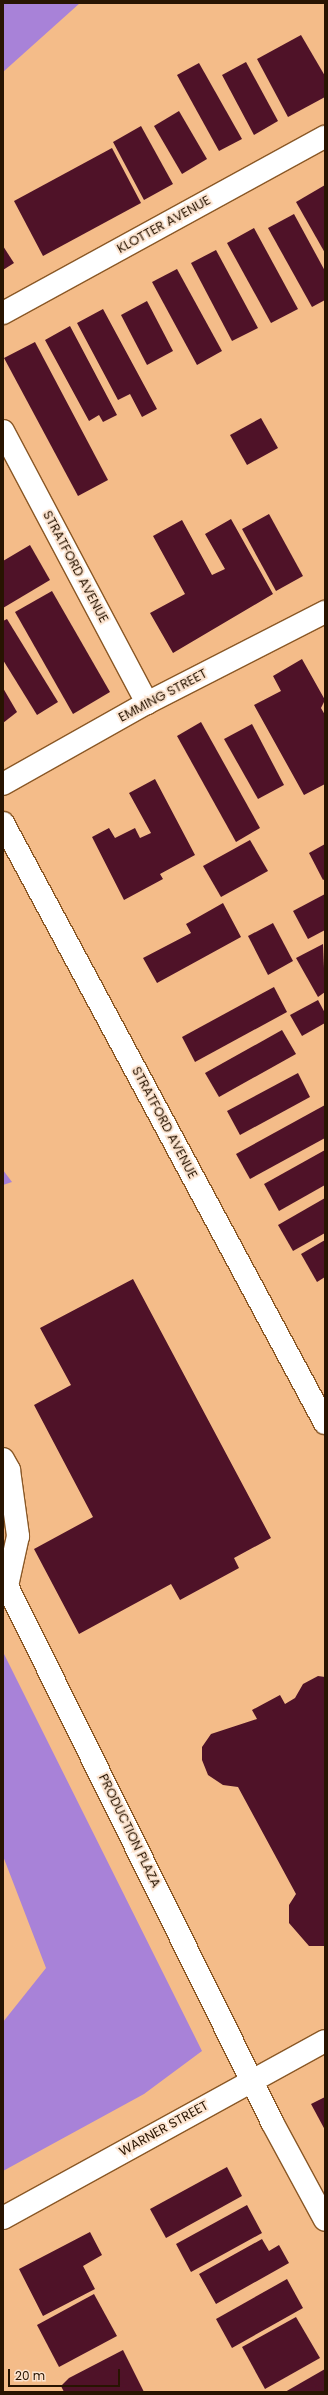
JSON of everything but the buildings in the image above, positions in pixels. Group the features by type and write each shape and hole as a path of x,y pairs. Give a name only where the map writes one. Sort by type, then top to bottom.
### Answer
{"street":[{"name":"KLOTTER AVENUE","path":"3,313 325,137"},
{"name":"STRATFORD AVENUE","path":"3,431 147,702"},
{"name":"EMMING STREET","path":"3,784 147,702 325,612"},
{"name":"STRATFORD AVENUE","path":"3,823 325,1422"},
{"path":"3,1459 9,1470 18,1536 5,1587"},
{"name":"PRODUCTION PLAZA","path":"5,1587 252,2081 325,2220"},
{"name":"WARNER STREET","path":"3,2218 325,2041"}],"shaded area":[{"path":"3,3 80,3 3,72"},
{"path":"3,1170 12,1182 3,1185"},
{"path":"3,1652 202,2051 144,2094 3,2171 3,2022 46,1968 3,1856"}]}
